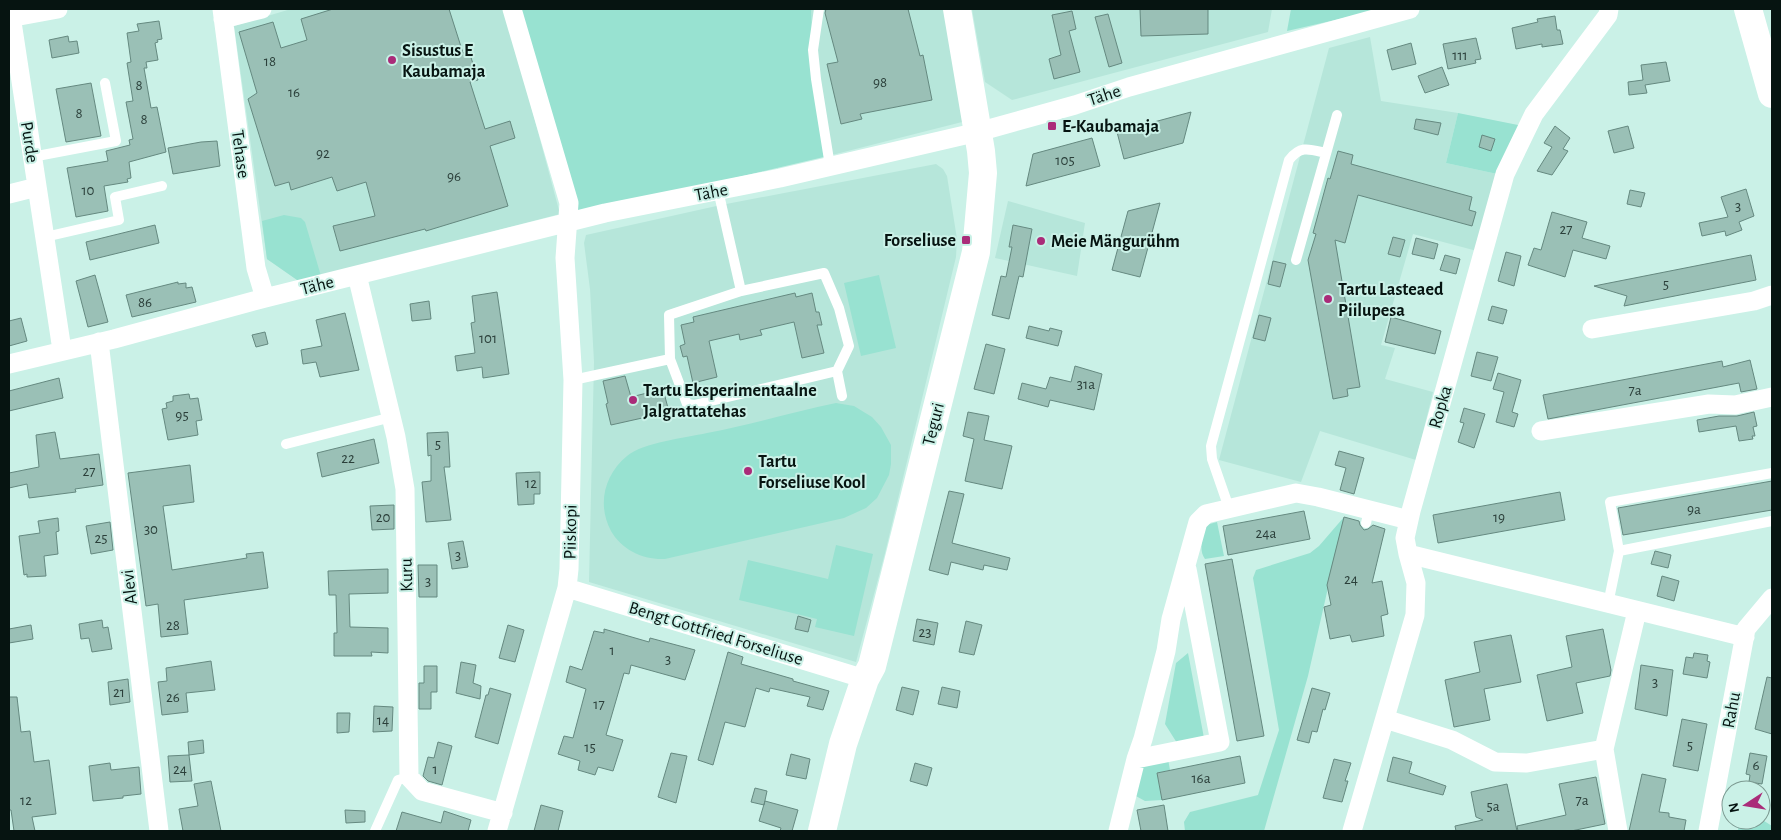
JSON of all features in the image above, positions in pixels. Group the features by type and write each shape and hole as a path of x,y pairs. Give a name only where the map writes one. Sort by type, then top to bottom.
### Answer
{"street":[{"path":"10,15 58,9"},
{"path":"222,14 262,9"},
{"name":"Piiskopi","path":"497,831 567,588 573,380 565,258 569,203 512,9"},
{"name":"Teguri","path":"822,831 844,744 865,679 872,666 976,252 983,173 957,9"},
{"name":"Tähe","path":"9,364 567,222 780,178 978,132 1075,105 1138,84 1410,9"},
{"name":"Ropka","path":"1352,831 1415,615 1416,583 1408,554 1406,538 1409,520 1505,174 1534,114 1608,15 1609,9"},
{"path":"1748,9 1770,77"},
{"name":"Tehase","path":"222,14 256,268 265,298"},
{"name":"Purde","path":"10,15 62,350"},
{"name":"Purde","path":"9,194 36,187"},
{"name":"Kuru","path":"357,275 392,417 405,489 409,777"},
{"path":"1592,329 1754,301 1772,295"},
{"name":"Alevi","path":"100,342 159,831"},
{"path":"1541,431 1709,404 1735,405 1772,397"},
{"path":"1120,828 1136,759 1144,739 1166,651 1171,619 1198,522 1206,514 1296,493 1318,497 1368,516 1409,520"},
{"path":"1408,554 1744,637"},
{"path":"1136,759 1220,742 1186,563"},
{"name":"Bengt Gottfried Forseliuse","path":"567,588 865,679"},
{"name":"Rahu","path":"1708,831 1746,629 1772,598"},
{"path":"1618,831 1604,749 1637,611"},
{"path":"1385,719 1452,740 1495,762 1527,763 1604,749"},
{"path":"409,777 422,791 502,813"}],"lane":[{"path":"819,9 813,50 830,166"},
{"path":"32,157 116,141 105,83"},
{"path":"1296,260 1336,115"},
{"path":"1229,508 1212,459 1212,446 1281,188 1289,160 1296,152 1306,149 1326,153"},
{"path":"45,238 119,220 115,196 162,186"},
{"path":"718,190 741,291"},
{"path":"837,371 694,405 687,404 670,359 669,315 741,291 824,273 839,308 849,346 837,371 842,396"},
{"path":"573,380 670,359"},
{"path":"286,444 392,417"},
{"path":"1608,604 1619,551 1610,502 1772,473"},
{"path":"1619,551 1772,522"},
{"path":"375,831 398,780 409,777"}],"shaded area":[{"path":"291,9 505,9 560,214 300,282 267,259 234,26"},
{"path":"516,9 811,9 813,50 828,156 578,215"},
{"path":"811,9 948,9 966,121 828,156 813,50"},
{"path":"972,9 1272,9 1268,32 1012,100 985,82"},
{"path":"1291,9 1383,9 1287,31"},
{"name":"Tartu Lasteaed Piilupesa","path":"1370,37 1381,101 1458,113 1446,163 1502,175 1477,251 1413,234 1381,345 1395,348 1385,379 1433,392 1416,460 1320,431 1301,482 1219,460 1329,48"},
{"path":"1458,113 1523,126 1502,175 1446,163"},
{"name":"Tartu Forseliuse Kool","path":"936,164 943,169 947,176 957,239 956,257 885,553 856,662 589,582 594,362 590,289 584,243 586,235 721,205"},
{"name":"Meie Mängurühm","path":"1008,201 1085,223 1077,276 995,258"},
{"path":"284,215 301,218 305,222 321,276 300,282 267,259 262,221"},
{"path":"879,275 896,348 861,356 844,283"},
{"path":"836,403 854,406 872,417 881,427 891,445 889,475 877,498 866,508 844,518 665,559 641,556 621,544 611,531 604,511 605,491 613,472 634,451 665,441"},
{"path":"1344,517 1308,676 1264,831 1185,831 1184,822 1190,812 1258,795 1279,730 1253,578 1256,570 1310,553 1319,546"},
{"path":"1217,522 1224,556 1205,559 1201,547 1206,525"},
{"path":"836,545 873,554 854,636 815,627 817,619 739,600 748,560 828,579"},
{"path":"1188,653 1204,738 1177,743 1165,724 1176,663"},
{"path":"1168,759 1170,770 1157,773 1162,800 1145,801 1134,795 1139,768"},
{"path":"1772,826 1772,831 1738,831 1771,830"}],"building":[{"path":"333,9 449,9 463,53 469,51 478,80 470,82 485,129 510,121 515,138 490,146 508,206 426,231 425,229 340,251 333,226 375,216 366,182 337,191 332,177 291,190 289,182 275,186 248,99 257,93 239,32 273,22 281,48 307,40 301,19"},
{"path":"826,9 908,9 920,56 923,55 932,100 860,114 862,119 841,124 827,64 838,62 825,13"},
{"path":"1140,9 1208,9 1208,34 1141,36"},
{"path":"1072,11 1076,29 1069,31 1080,72 1054,79 1049,59 1061,55 1052,15"},
{"path":"1108,14 1122,63 1109,67 1095,17"},
{"path":"1555,16 1557,30 1560,30 1563,44 1542,47 1542,44 1516,49 1512,28 1538,22 1537,19"},
{"path":"159,21 162,39 157,40 158,42 155,43 158,60 146,62 147,68 144,68 151,108 157,107 166,152 129,162 131,178 127,179 128,182 104,186 108,211 76,217 67,168 108,161 106,151 130,145 129,140 133,139 126,102 133,101 127,63 131,62 127,33 139,31 137,24"},
{"path":"68,36 69,42 77,41 79,53 52,58 49,40"},
{"path":"1476,38 1481,59 1475,60 1476,63 1448,69 1443,44"},
{"path":"1411,43 1416,64 1392,70 1387,50"},
{"path":"1666,62 1670,81 1645,85 1647,93 1629,95 1628,82 1643,80 1641,65"},
{"path":"1442,67 1449,85 1425,93 1418,76"},
{"path":"91,83 101,136 66,142 56,89"},
{"path":"1191,112 1183,143 1124,159 1117,132"},
{"path":"1416,119 1441,123 1438,135 1414,129"},
{"path":"1555,126 1570,138 1563,149 1568,151 1552,175 1537,171 1552,147 1544,143"},
{"path":"1628,126 1634,148 1614,153 1608,131"},
{"path":"1482,135 1495,139 1491,151 1479,147"},
{"path":"1092,138 1100,166 1026,186 1033,154"},
{"path":"217,141 220,166 173,174 168,148"},
{"name":"Tartu Lasteaed Piilupesa","path":"1338,151 1353,155 1351,164 1472,197 1469,210 1476,212 1472,226 1358,195 1345,243 1335,240 1360,387 1347,389 1348,396 1333,399 1308,260 1316,234 1313,233 1328,178 1330,179"},
{"path":"1746,189 1754,216 1739,222 1742,230 1726,236 1725,231 1702,236 1699,223 1728,217 1721,197"},
{"path":"1630,190 1645,193 1641,207 1627,204"},
{"path":"1160,203 1140,277 1112,270 1128,211"},
{"path":"1552,212 1587,222 1582,238 1610,246 1606,259 1573,250 1565,277 1528,265 1534,248 1541,250"},
{"path":"155,225 159,243 90,260 86,242"},
{"path":"1013,225 1032,229 1023,277 1019,276 1009,319 992,315 1001,276 1006,277 1012,247 1009,247"},
{"path":"1393,237 1405,240 1400,257 1388,254"},
{"path":"1416,238 1438,244 1434,259 1412,254"},
{"path":"1506,252 1521,256 1514,286 1498,281"},
{"path":"1445,255 1460,259 1456,274 1440,270"},
{"path":"1751,255 1756,280 1624,306 1627,296 1594,286"},
{"path":"1273,261 1286,264 1280,287 1268,284"},
{"path":"95,275 108,322 88,327 76,281"},
{"path":"178,282 178,284 186,283 186,288 192,287 196,302 132,317 126,295"},
{"path":"497,292 509,374 483,378 482,367 457,371 455,356 475,353 471,323 475,322 472,296"},
{"path":"795,293 796,297 812,293 816,312 819,312 822,325 817,325 824,353 802,358 794,322 760,330 762,335 740,340 739,334 709,341 717,377 693,383 687,356 683,357 680,346 685,344 681,325 694,322 693,317"},
{"path":"429,301 431,319 412,321 410,304"},
{"path":"1492,306 1507,310 1503,324 1488,320"},
{"path":"345,313 359,370 320,377 316,362 303,364 301,350 322,346 316,320"},
{"path":"1259,315 1271,318 1265,341 1253,338"},
{"path":"1391,317 1441,331 1435,354 1385,342"},
{"path":"21,318 27,341 9,346 9,321"},
{"path":"1029,326 1049,331 1050,328 1062,331 1058,346 1026,338"},
{"path":"265,332 268,344 256,347 252,335"},
{"path":"986,344 1005,349 994,394 974,389"},
{"path":"1477,352 1498,357 1491,381 1471,376"},
{"path":"1750,360 1757,389 1741,392 1739,383 1548,419 1543,395 1722,361 1723,367"},
{"path":"1075,366 1102,374 1094,410 1050,400 1048,407 1018,399 1022,383 1046,389 1050,377 1071,382"},
{"path":"1498,373 1521,380 1512,412 1518,414 1514,427 1496,422 1504,392 1493,389"},
{"path":"625,376 631,397 663,389 669,412 611,425 603,381"},
{"path":"59,378 63,398 9,411 9,391"},
{"path":"189,394 190,399 198,398 202,420 196,421 198,435 168,440 162,409 167,408 166,403 173,401 173,396"},
{"path":"1464,408 1485,414 1474,448 1458,442 1464,423 1460,422"},
{"path":"968,412 989,416 984,440 1012,446 1002,489 965,481 974,439 963,436"},
{"path":"1754,412 1757,426 1753,427 1755,436 1752,436 1753,439 1739,441 1736,426 1699,432 1697,420 1719,416 1737,416"},
{"path":"55,432 60,459 99,454 103,485 75,489 76,492 29,498 27,484 9,488 9,473 39,467 36,435"},
{"path":"448,432 450,467 444,467 451,520 426,522 422,482 431,481 431,455 428,456 427,433"},
{"path":"374,439 379,463 322,477 317,453"},
{"path":"1339,451 1364,458 1354,494 1340,490 1346,468 1335,465"},
{"path":"190,465 194,502 163,506 172,570 247,558 246,554 263,552 268,588 184,600 188,634 161,637 158,604 146,606 128,473"},
{"path":"540,472 540,494 534,494 534,504 518,505 516,473"},
{"path":"1772,481 1772,510 1623,535 1618,508"},
{"path":"949,491 964,494 952,543 1010,558 1007,570 984,565 983,570 951,562 948,575 929,570"},
{"path":"1560,492 1565,520 1438,543 1433,515"},
{"path":"394,505 394,529 372,530 370,506"},
{"path":"1304,511 1310,539 1228,555 1223,526"},
{"path":"1344,517 1359,521 1364,530 1373,525 1385,529 1372,583 1382,581 1388,614 1381,616 1384,636 1352,642 1350,635 1330,639 1324,607 1331,605 1327,585"},
{"path":"58,518 59,531 56,532 58,554 44,556 46,576 27,577 27,574 24,575 19,536 40,533 38,521"},
{"path":"110,522 113,550 91,554 86,526"},
{"path":"463,541 468,567 452,569 448,543"},
{"path":"1655,551 1671,555 1668,568 1651,564"},
{"path":"1232,559 1264,736 1237,741 1205,564"},
{"path":"418,565 437,565 437,597 419,597"},
{"path":"388,569 388,593 349,594 350,627 388,628 388,653 371,652 372,656 334,656 334,633 337,633 336,595 329,595 328,571"},
{"path":"1662,576 1679,581 1674,601 1657,596"},
{"path":"798,616 811,620 808,632 795,629"},
{"path":"917,619 938,623 934,645 913,641"},
{"path":"102,620 103,628 108,627 112,649 92,652 89,638 81,639 79,624"},
{"path":"966,621 982,625 974,655 959,652"},
{"path":"31,625 33,639 9,643 9,629"},
{"path":"508,625 524,630 515,662 499,658"},
{"path":"604,629 649,642 650,638 695,650 685,680 631,665 629,674 624,673 606,735 623,740 613,771 598,767 595,775 578,770 580,761 558,754 564,736 573,738 586,689 566,682 570,666 582,670 594,631 604,633"},
{"path":"1603,629 1611,670 1610,676 1576,683 1583,713 1547,721 1537,675 1572,667 1566,636"},
{"path":"1511,635 1521,682 1484,689 1490,720 1454,727 1445,680 1480,672 1474,642"},
{"path":"728,652 743,657 741,664 829,691 823,710 807,706 810,697 770,688 769,692 756,688 745,727 725,722 713,765 698,760"},
{"path":"1694,653 1708,655 1707,661 1710,662 1707,678 1683,674 1686,657 1693,658"},
{"path":"211,661 215,690 186,693 188,712 162,715 158,682 167,681 166,668"},
{"path":"461,662 476,665 473,683 481,686 480,699 456,693"},
{"path":"1641,665 1673,670 1667,716 1635,709"},
{"path":"424,666 437,666 437,692 431,692 431,709 419,709 419,683 424,683"},
{"path":"1767,677 1772,678 1772,734 1755,729"},
{"path":"128,679 130,702 110,705 108,682"},
{"path":"902,687 919,691 913,715 896,710"},
{"path":"942,687 960,691 957,708 938,704"},
{"path":"490,688 511,694 498,744 475,737 486,695 488,695"},
{"path":"1312,688 1330,693 1325,710 1323,709 1317,732 1312,731 1309,743 1297,740"},
{"path":"9,697 17,697 21,732 30,731 34,762 49,760 56,814 32,817 35,831 14,831 11,810 9,810"},
{"path":"374,706 393,707 392,731 373,732"},
{"path":"337,713 350,713 349,732 337,733"},
{"path":"1682,719 1707,724 1698,771 1673,766"},
{"path":"203,740 204,753 189,755 188,742"},
{"path":"438,742 452,746 442,785 428,781 423,776 428,757 434,758"},
{"path":"671,753 687,756 676,803 658,797"},
{"path":"1750,753 1767,756 1763,780 1749,780 1750,775 1746,774"},
{"path":"791,754 810,759 806,779 786,775"},
{"path":"189,755 192,781 170,782 168,756"},
{"path":"1240,756 1245,783 1162,800 1157,773"},
{"path":"1393,757 1412,762 1409,773 1446,786 1443,795 1387,781"},
{"path":"1334,759 1351,763 1345,781 1348,781 1342,802 1323,798"},
{"path":"110,763 111,770 139,767 141,794 93,801 89,766"},
{"path":"915,763 932,768 927,786 910,781"},
{"path":"1642,774 1666,779 1659,812 1669,813 1669,817 1686,820 1684,831 1629,831"},
{"path":"1596,777 1605,824 1571,831 1518,831 1517,826 1566,815 1559,784"},
{"path":"211,781 221,831 183,831 179,809 198,806 194,784"},
{"path":"1507,784 1517,831 1456,831 1455,826 1483,820 1476,817 1471,792"},
{"path":"755,788 767,791 764,805 751,802"},
{"path":"765,801 798,810 792,831 780,831 781,828 759,821"},
{"path":"541,805 563,811 558,831 534,831"},
{"path":"1164,805 1168,831 1141,831 1137,810"},
{"path":"345,810 365,811 365,822 346,823"},
{"path":"444,811 471,820 468,831 396,831 402,812 441,823"}],"place":[{"name":"Sisustus E Kaubamaja","path":"392,60"},
{"name":"E-Kaubamaja","path":"1052,126"},
{"name":"Forseliuse","path":"966,240"},
{"name":"Meie Mängurühm","path":"1041,241"},
{"name":"Tartu Lasteaed Piilupesa","path":"1328,299"},
{"name":"Tartu Eksperimentaalne Jalgrattatehas","path":"633,400"},
{"name":"Tartu Forseliuse Kool","path":"748,471"}]}
